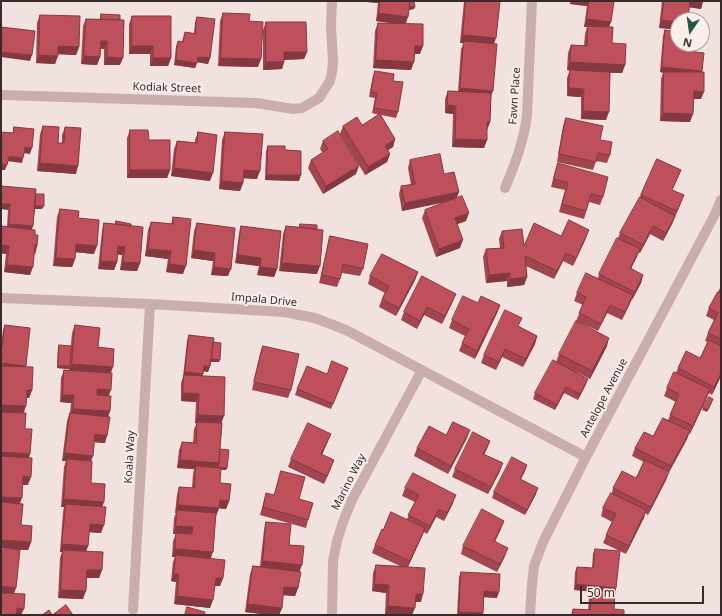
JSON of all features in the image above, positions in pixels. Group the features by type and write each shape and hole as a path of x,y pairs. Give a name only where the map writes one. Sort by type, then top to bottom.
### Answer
{"street":[{"name":"Kodiak Street","path":"1,95 256,103 293,109 302,108 319,98 330,81 333,62 331,26 332,1"},
{"name":"Fawn Place","path":"505,188 516,162 526,127 532,1"},
{"name":"Antelope Avenue","path":"530,615 534,572 538,554 543,542 721,200"},
{"name":"Impala Drive","path":"1,298 150,304 284,312 315,318 346,330 586,457"},
{"name":"Koala Way","path":"133,610 150,304"},
{"name":"Marino Way","path":"332,615 333,561 343,522 352,500 422,370"}],"building":[{"path":"380,1 410,1 408,17 379,13"},
{"path":"410,1 414,1 415,7 410,7"},
{"path":"466,1 500,1 496,38 463,35"},
{"path":"589,1 614,1 611,22 587,19"},
{"path":"664,1 690,1 689,12 670,12 670,21 662,20"},
{"path":"223,13 250,14 249,21 263,22 261,59 221,58"},
{"path":"101,14 120,15 120,20 101,19"},
{"path":"40,15 80,16 79,47 58,46 58,56 39,55"},
{"path":"132,16 171,16 171,58 153,58 153,46 132,46"},
{"path":"197,17 215,19 210,58 198,57 197,63 176,60 178,41 183,42 185,32 195,34"},
{"path":"86,19 124,20 123,58 107,57 107,41 101,41 100,57 84,56"},
{"path":"266,22 306,22 307,52 284,52 284,62 266,62"},
{"path":"378,23 423,24 423,46 415,46 414,62 376,60"},
{"path":"588,26 613,27 612,43 626,44 625,65 570,62 571,45 587,46"},
{"path":"1,27 35,31 32,55 1,52"},
{"path":"665,30 670,31 670,52 704,53 702,71 662,67"},
{"path":"464,41 497,44 493,91 460,88"},
{"path":"570,70 610,72 609,112 583,111 584,89 569,88"},
{"path":"375,71 394,74 393,81 403,82 398,112 374,108 377,93 371,92"},
{"path":"664,72 704,72 704,92 694,91 693,114 663,113"},
{"path":"448,91 491,93 490,122 487,122 487,140 455,139 456,106 448,105"},
{"path":"380,114 395,139 385,146 390,154 368,167 343,126 357,117 362,125"},
{"path":"566,118 603,126 600,140 612,142 610,155 598,153 596,162 559,154"},
{"path":"43,126 59,127 58,143 64,143 65,127 81,128 78,166 40,163"},
{"path":"14,127 34,129 32,148 25,147 23,158 9,156 7,165 1,164 1,132 13,133"},
{"path":"130,130 148,130 149,140 170,140 170,170 130,170"},
{"path":"338,131 359,166 326,186 311,160 328,149 323,141"},
{"path":"198,132 217,135 213,173 174,168 177,141 197,143"},
{"path":"225,132 263,134 260,171 244,170 243,183 222,181"},
{"path":"268,146 285,146 285,150 301,151 301,175 267,175"},
{"path":"440,154 444,174 454,172 459,192 405,203 401,186 415,184 410,160"},
{"path":"657,159 681,170 672,190 684,195 677,211 641,195"},
{"path":"558,163 608,177 603,197 591,194 586,211 562,204 568,183 554,179"},
{"path":"1,186 36,189 33,226 9,224 10,204 1,204"},
{"path":"36,194 44,194 44,206 35,206"},
{"path":"462,196 469,213 455,218 463,240 439,249 425,210"},
{"path":"640,197 675,216 666,233 653,226 643,245 620,233"},
{"path":"60,209 79,211 78,218 99,220 97,246 76,244 75,259 56,258"},
{"path":"173,217 191,219 186,266 169,264 171,251 148,249 151,222 173,224"},
{"path":"569,220 589,230 576,258 566,253 557,271 525,256 527,277 510,279 510,273 489,275 486,249 504,248 502,231 522,229 524,246 534,223 561,236"},
{"path":"116,221 131,224 131,226 116,224"},
{"path":"104,223 143,227 140,263 123,262 125,247 118,246 117,262 101,261"},
{"path":"197,223 235,228 231,269 214,267 215,253 194,250"},
{"path":"300,224 317,225 317,229 300,227"},
{"path":"1,226 35,230 35,235 38,235 37,246 35,245 33,267 7,265 9,246 1,245"},
{"path":"241,226 281,231 277,269 260,267 261,258 238,255"},
{"path":"286,226 323,230 320,266 282,263"},
{"path":"330,236 368,244 363,269 343,264 340,279 322,275"},
{"path":"617,238 640,249 630,268 643,275 635,292 599,274"},
{"path":"382,254 418,272 399,308 382,299 389,286 370,276"},
{"path":"586,273 633,295 625,312 610,305 601,324 579,313 586,297 577,293"},
{"path":"422,276 456,294 445,316 427,307 420,321 404,312"},
{"path":"718,292 721,294 721,339 708,333 718,313 709,308"},
{"path":"463,296 478,303 481,296 500,305 477,351 462,343 469,329 452,320"},
{"path":"505,310 522,318 518,326 537,336 526,359 505,349 499,362 484,355"},
{"path":"576,321 609,338 592,371 559,354"},
{"path":"5,325 30,328 26,366 1,363 1,346"},
{"path":"75,325 100,328 98,347 114,349 113,367 72,364"},
{"path":"189,335 214,338 210,366 204,366 203,374 185,372"},
{"path":"709,340 721,346 721,373 714,387 678,368 686,351 700,358"},
{"path":"213,342 221,343 220,360 212,359"},
{"path":"59,345 71,346 70,366 58,366"},
{"path":"263,346 299,354 291,390 254,382"},
{"path":"553,360 588,379 580,394 566,387 557,405 535,393"},
{"path":"332,361 348,368 333,404 297,389 307,366 327,374"},
{"path":"1,366 33,367 32,390 27,390 26,406 1,405"},
{"path":"64,370 112,373 111,390 97,389 97,395 111,396 110,411 73,409 74,395 63,395"},
{"path":"674,372 710,389 693,426 670,415 679,394 667,388"},
{"path":"184,375 225,377 224,416 198,415 199,394 183,393"},
{"path":"709,397 713,399 708,410 703,408"},
{"path":"1,412 26,413 25,429 32,429 30,454 1,452"},
{"path":"70,413 110,417 107,436 95,434 93,456 65,453"},
{"path":"663,418 690,431 671,466 635,448 644,432 653,436"},
{"path":"197,422 222,423 219,463 180,460 182,442 196,443"},
{"path":"453,422 470,430 451,466 417,448 429,426 446,435"},
{"path":"308,423 331,434 321,454 334,460 327,476 291,459"},
{"path":"473,432 490,441 483,454 503,463 491,487 455,469"},
{"path":"220,449 229,450 227,468 218,467"},
{"path":"1,456 32,458 31,477 23,476 22,498 1,497"},
{"path":"512,457 527,465 520,479 538,488 527,510 494,492"},
{"path":"67,459 92,461 91,483 105,484 104,502 64,499"},
{"path":"645,460 669,472 651,507 613,488 622,471 636,478"},
{"path":"196,466 221,468 220,483 231,484 229,501 220,500 219,508 178,505 179,487 194,488"},
{"path":"281,471 305,477 299,499 313,503 308,520 263,507 266,493 274,495"},
{"path":"413,473 456,495 447,513 439,509 430,526 408,515 419,495 405,488"},
{"path":"611,493 646,510 629,546 606,535 616,514 603,508"},
{"path":"1,502 23,504 21,525 32,526 31,542 1,540"},
{"path":"66,504 106,507 104,525 90,524 88,546 62,544"},
{"path":"482,509 504,521 494,541 508,548 500,564 463,546"},
{"path":"177,510 216,513 213,552 175,549 176,533 192,534 193,527 176,526"},
{"path":"391,512 425,528 410,561 375,545"},
{"path":"266,522 291,524 289,545 304,546 302,565 263,561"},
{"path":"1,547 20,550 16,588 1,586"},
{"path":"595,549 620,551 616,588 576,584 577,567 593,568"},
{"path":"63,550 103,552 102,570 87,570 86,591 61,590"},
{"path":"176,555 225,560 223,578 216,578 213,600 177,596 179,574 174,574"},
{"path":"376,565 425,568 423,594 416,594 415,608 388,606 389,585 375,584"},
{"path":"253,566 301,572 298,588 284,587 282,608 248,604"},
{"path":"461,572 500,574 499,592 484,591 483,613 459,612"},
{"path":"592,590 615,592 614,609 624,610 624,615 572,615 573,609 590,610"},
{"path":"1,593 25,594 24,609 17,608 16,615 1,615"},
{"path":"66,605 73,615 52,615"},
{"path":"187,607 205,612 204,615 185,615"},
{"path":"49,610 52,615 42,615"}]}
